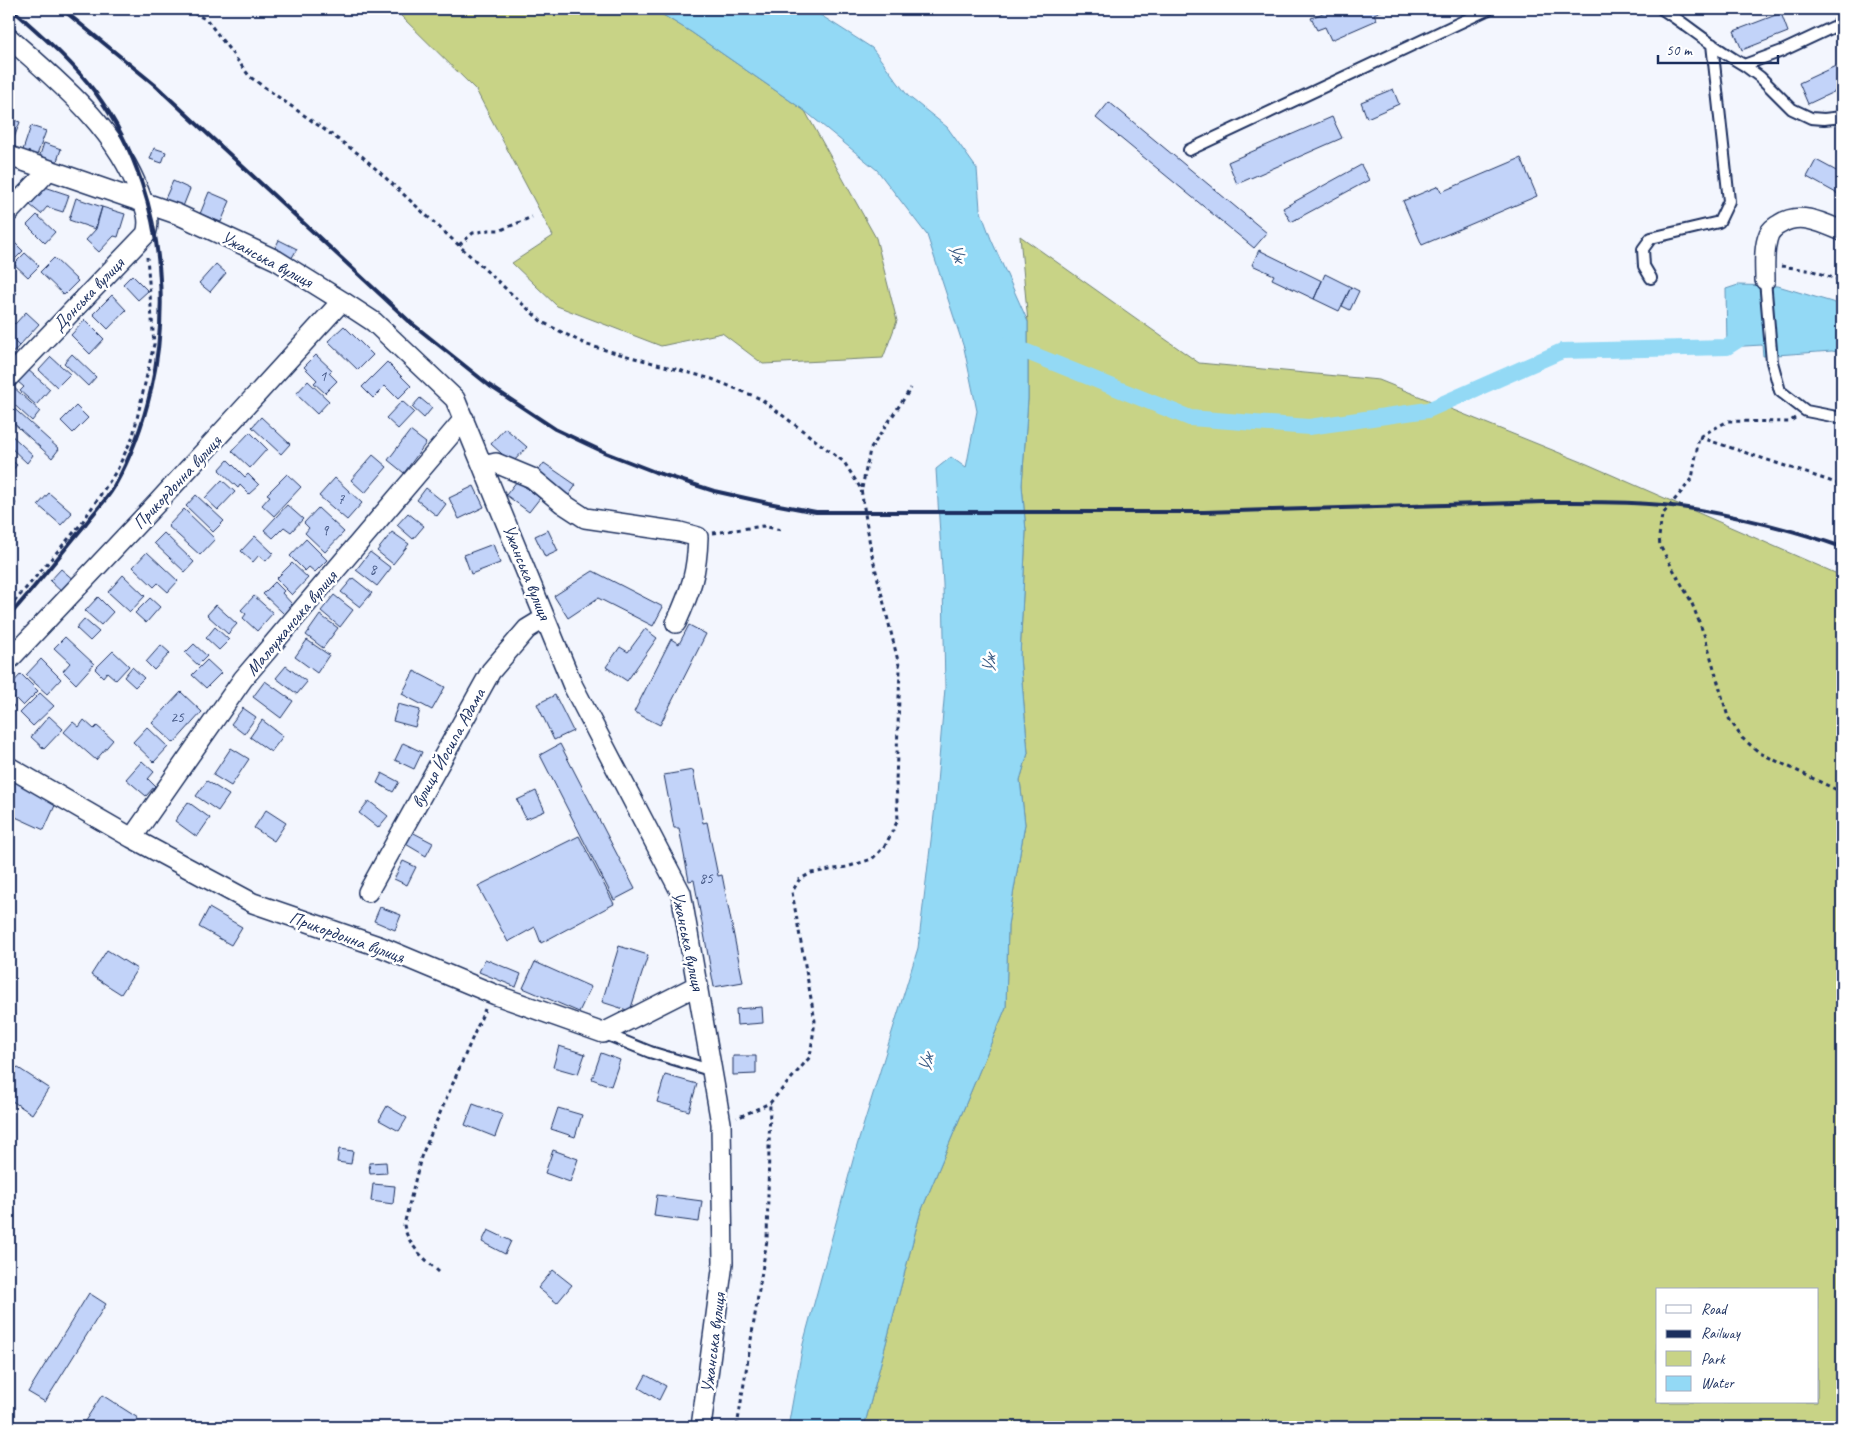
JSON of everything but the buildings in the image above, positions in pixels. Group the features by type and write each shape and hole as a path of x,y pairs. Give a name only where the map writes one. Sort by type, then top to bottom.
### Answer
{"street":[{"path":"9,38 66,88 93,117 125,160 144,203 149,220 146,234"},
{"name":"Ужанська вулиця","path":"9,156 177,214 276,260 374,322 454,399 464,419 573,686 682,893 721,1123 723,1263 701,1427"},
{"path":"9,212 49,170"},
{"path":"1765,272 1765,251 1769,234 1783,222 1804,218 1842,231"},
{"name":"Донська вулиця","path":"9,377 146,234"},
{"name":"Прикордонна вулиця","path":"9,660 166,494 342,300"},
{"name":"Малоужанська вулиця","path":"132,838 243,679 464,419"},
{"path":"483,466 496,463 532,478 562,503 585,518 680,532 698,537 697,560 692,588 676,623"},
{"name":"вулиця Йосипа Адама","path":"368,892 491,670 527,629 545,618"},
{"name":"Прикордонна вулиця","path":"9,767 132,838 253,903 381,948 496,995 603,1033"},
{"path":"603,1033 698,985"}],"lane":[{"path":"1190,150 1489,9"},
{"path":"1662,9 1726,55 1744,64 1792,109 1811,118 1842,117"},
{"path":"1744,64 1782,51 1842,22"},
{"path":"1651,278 1644,266 1642,249 1651,238 1719,222 1729,201 1712,44"},
{"path":"1765,272 1772,362 1780,391 1806,411 1842,418"},
{"path":"603,1033 650,1052 713,1072"}],"path":[{"path":"459,246 473,233 501,230 532,217"},
{"path":"9,608 82,524 117,470 133,436 154,344 146,234"},
{"path":"1765,272 1813,271 1842,281"},
{"path":"861,489 870,450 911,388"},
{"path":"1699,437 1728,421 1789,422 1806,411"},
{"path":"1699,437 1842,485"},
{"path":"1699,437 1692,479 1662,515 1659,538 1664,554 1691,601 1705,637 1728,717 1742,738 1760,753 1835,789 1842,796"},
{"path":"698,537 706,534 763,526 781,530"},
{"path":"439,1272 410,1242 406,1236 404,1225 421,1157 485,1009 496,995"},
{"path":"737,1427 767,1240 770,1103"}],"green space":[{"path":"394,9 653,9 691,32 805,111 876,238 897,321 883,358 763,364 722,333 661,346 557,306 512,263 553,236 476,90"},
{"path":"1020,236 1199,363 1379,380 1587,464 1842,576 1842,1427 864,1427 920,1214 1006,1007 1008,925 1025,824 1020,780 1028,753 1020,657 1026,531 1022,485 1028,399 1028,322"}],"water":[{"name":"Уж","path":"653,9 811,9 872,48 908,96 947,127 977,169 980,209 991,239 1028,322 1028,399 1022,485 1026,531 1020,657 1028,753 1020,780 1025,824 1008,925 1006,1007 920,1214 864,1427 788,1427 803,1344 856,1149 918,948 935,807 945,688 943,584 936,469 951,457 966,468 977,411 964,348 927,235 877,170 805,111 691,32"},
{"path":"1738,285 1778,286 1842,305 1842,353 1832,351 1763,356 1762,345 1727,347 1726,289"}],"waterway":[{"path":"1007,344 1190,418 1309,427 1428,410 1562,351 1727,347 1746,335"}],"railway":[{"path":"9,616 107,497 114,487 136,440 151,390 159,339 160,286 155,234 142,184 122,136 95,92 86,81 56,49 12,9"},
{"path":"62,9 155,85 410,322 490,386 555,429 606,453 655,472 714,491 816,512 1204,512 1545,502 1638,503 1676,506 1732,516 1788,530 1842,547"}]}
